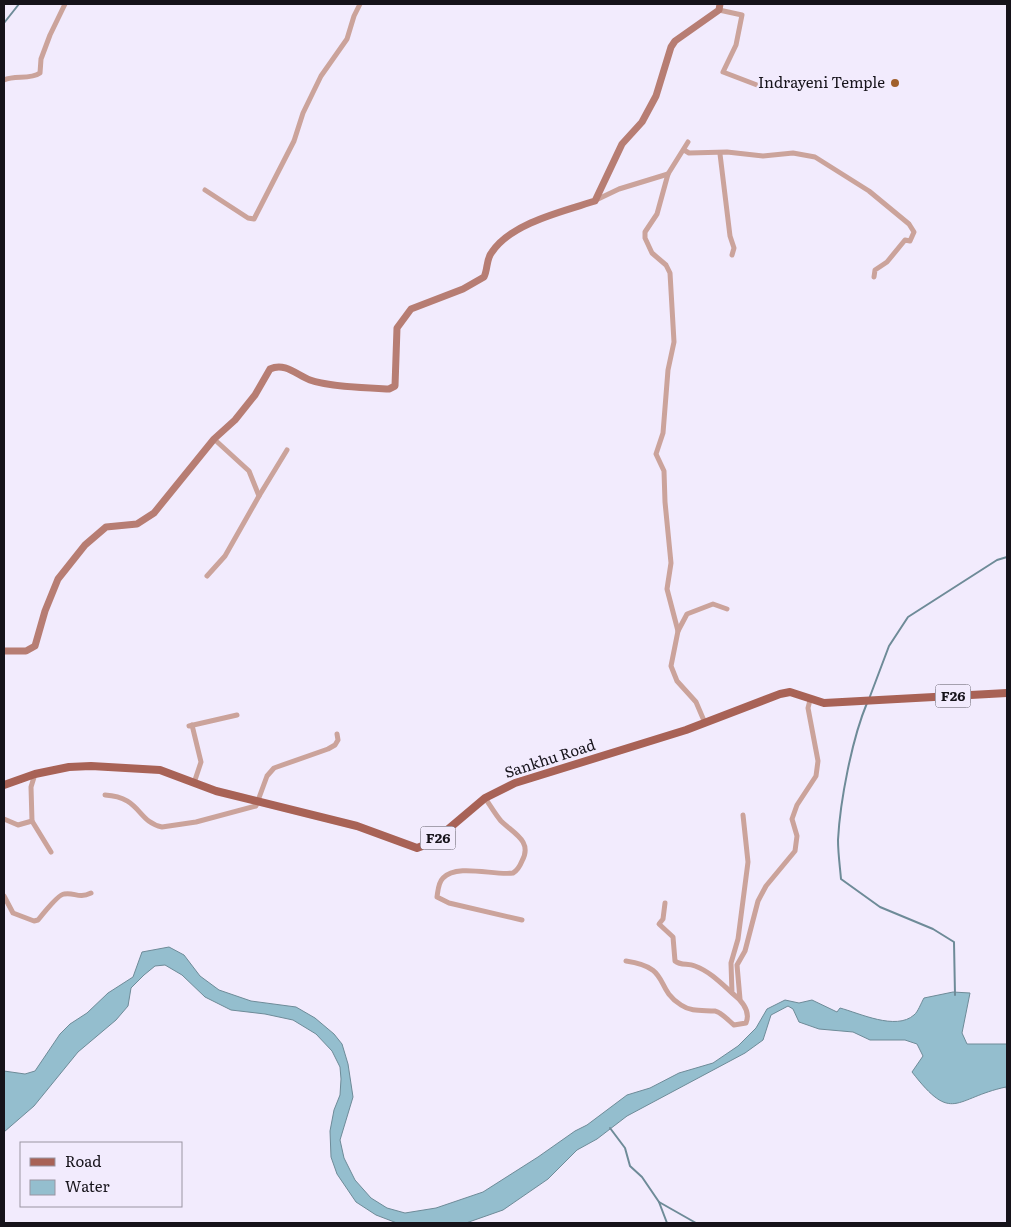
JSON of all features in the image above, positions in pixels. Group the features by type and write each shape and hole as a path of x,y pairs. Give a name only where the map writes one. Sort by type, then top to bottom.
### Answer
{"main road":[{"name":"Sankhu Road","path":"4,785 35,774 82,766 153,769 170,773 216,791 357,826 417,848 433,842 485,798 528,778 604,756 705,723 786,692 795,693 810,700 824,703 1007,693"}],"street":[{"path":"4,80 34,76 40,73 41,59 65,4"},
{"path":"205,190 248,218 254,219 294,141 303,113 321,76 348,39 354,16 360,4"},
{"path":"596,201 622,144 642,122 656,96 670,48 675,41 720,7 742,15 736,45 723,72 757,85"},
{"path":"678,631 667,589 671,563 664,471 656,454 663,432 668,370 674,342 670,273 666,265 652,253 645,238 645,232 657,214 668,174 688,142"},
{"path":"684,150 689,153 720,154 727,152 763,156 793,153 815,157 869,191 908,224 914,232 910,241 905,240 887,262 874,270 874,277"},
{"path":"720,154 730,236 734,248 732,255"},
{"path":"4,651 26,651 35,646 45,611 58,579 85,545 106,527 137,524 154,512 214,439 235,420 255,395 264,376 274,367 291,369 314,381 389,389 395,386 397,328 411,309 464,289 484,277 491,252 509,236 538,220 596,201 619,189 668,174"},
{"path":"214,439 249,472 259,496"},
{"path":"207,576 226,556 287,450"},
{"path":"705,723 696,702 684,689 673,672 671,660 678,631 688,614 713,604 727,609"},
{"path":"740,999 737,964 750,935 758,901 766,886 795,852 797,836 792,818 797,805 808,792 816,776 818,761 808,708 810,700"},
{"path":"194,783 201,762 190,726 237,714"},
{"path":"105,795 129,800 152,824 162,827 240,811 256,806 267,776 274,768 328,749 335,745 338,740 337,734"},
{"path":"35,774 31,787 32,822 52,852"},
{"path":"485,798 500,820 522,837 525,845 525,856 518,870 513,873 459,871 444,876 439,883 436,897 449,903 522,920"},
{"path":"732,992 731,963 738,939 748,862 743,815"},
{"path":"4,819 18,825 32,822"},
{"path":"4,896 13,913 34,922 38,920 58,896 64,894 81,897 91,893"},
{"path":"626,961 644,964 652,968 672,997 681,1005 698,1011 715,1011 734,1025 741,1025 748,1020 747,1012 740,999 732,992 712,976 695,966 678,964 675,961 673,937 659,924 663,919 665,903"}],"water":[{"path":"169,947 184,955 200,976 219,990 251,1001 296,1007 315,1018 334,1034 342,1044 348,1064 353,1097 340,1140 344,1158 355,1180 371,1198 387,1208 405,1213 436,1208 483,1192 587,1125 627,1095 650,1088 679,1073 713,1063 738,1046 756,1028 767,1009 785,1000 799,1003 812,1000 837,1012 840,1008 867,1017 898,1021 914,1015 924,998 953,992 970,993 962,1033 967,1044 1007,1044 1007,1093 1006,1087 955,1104 946,1103 926,1088 912,1072 923,1056 917,1044 905,1040 870,1040 853,1032 819,1029 799,1022 793,1009 788,1006 771,1015 763,1040 745,1053 627,1116 597,1139 577,1150 548,1179 503,1210 466,1223 397,1223 376,1215 356,1202 337,1174 331,1157 330,1131 334,1110 340,1095 341,1079 340,1067 332,1051 316,1034 293,1020 231,1010 205,997 182,975 165,965 155,966 131,988 128,1006 116,1020 78,1052 34,1106 4,1132 4,1071 25,1074 35,1071 60,1034 70,1024 87,1013 108,993 133,977 142,952"}],"waterway":[{"path":"4,23 19,4"},
{"path":"869,699 889,646 908,617 997,560 1007,557"},
{"path":"867,703 856,734 841,807 838,840 841,879 880,907 933,929 954,942 955,995"},
{"path":"610,1128 625,1148 630,1166 642,1177 659,1202 667,1223"},
{"path":"659,1202 696,1223"}],"place":[{"name":"Indrayeni Temple","path":"895,83"}]}
